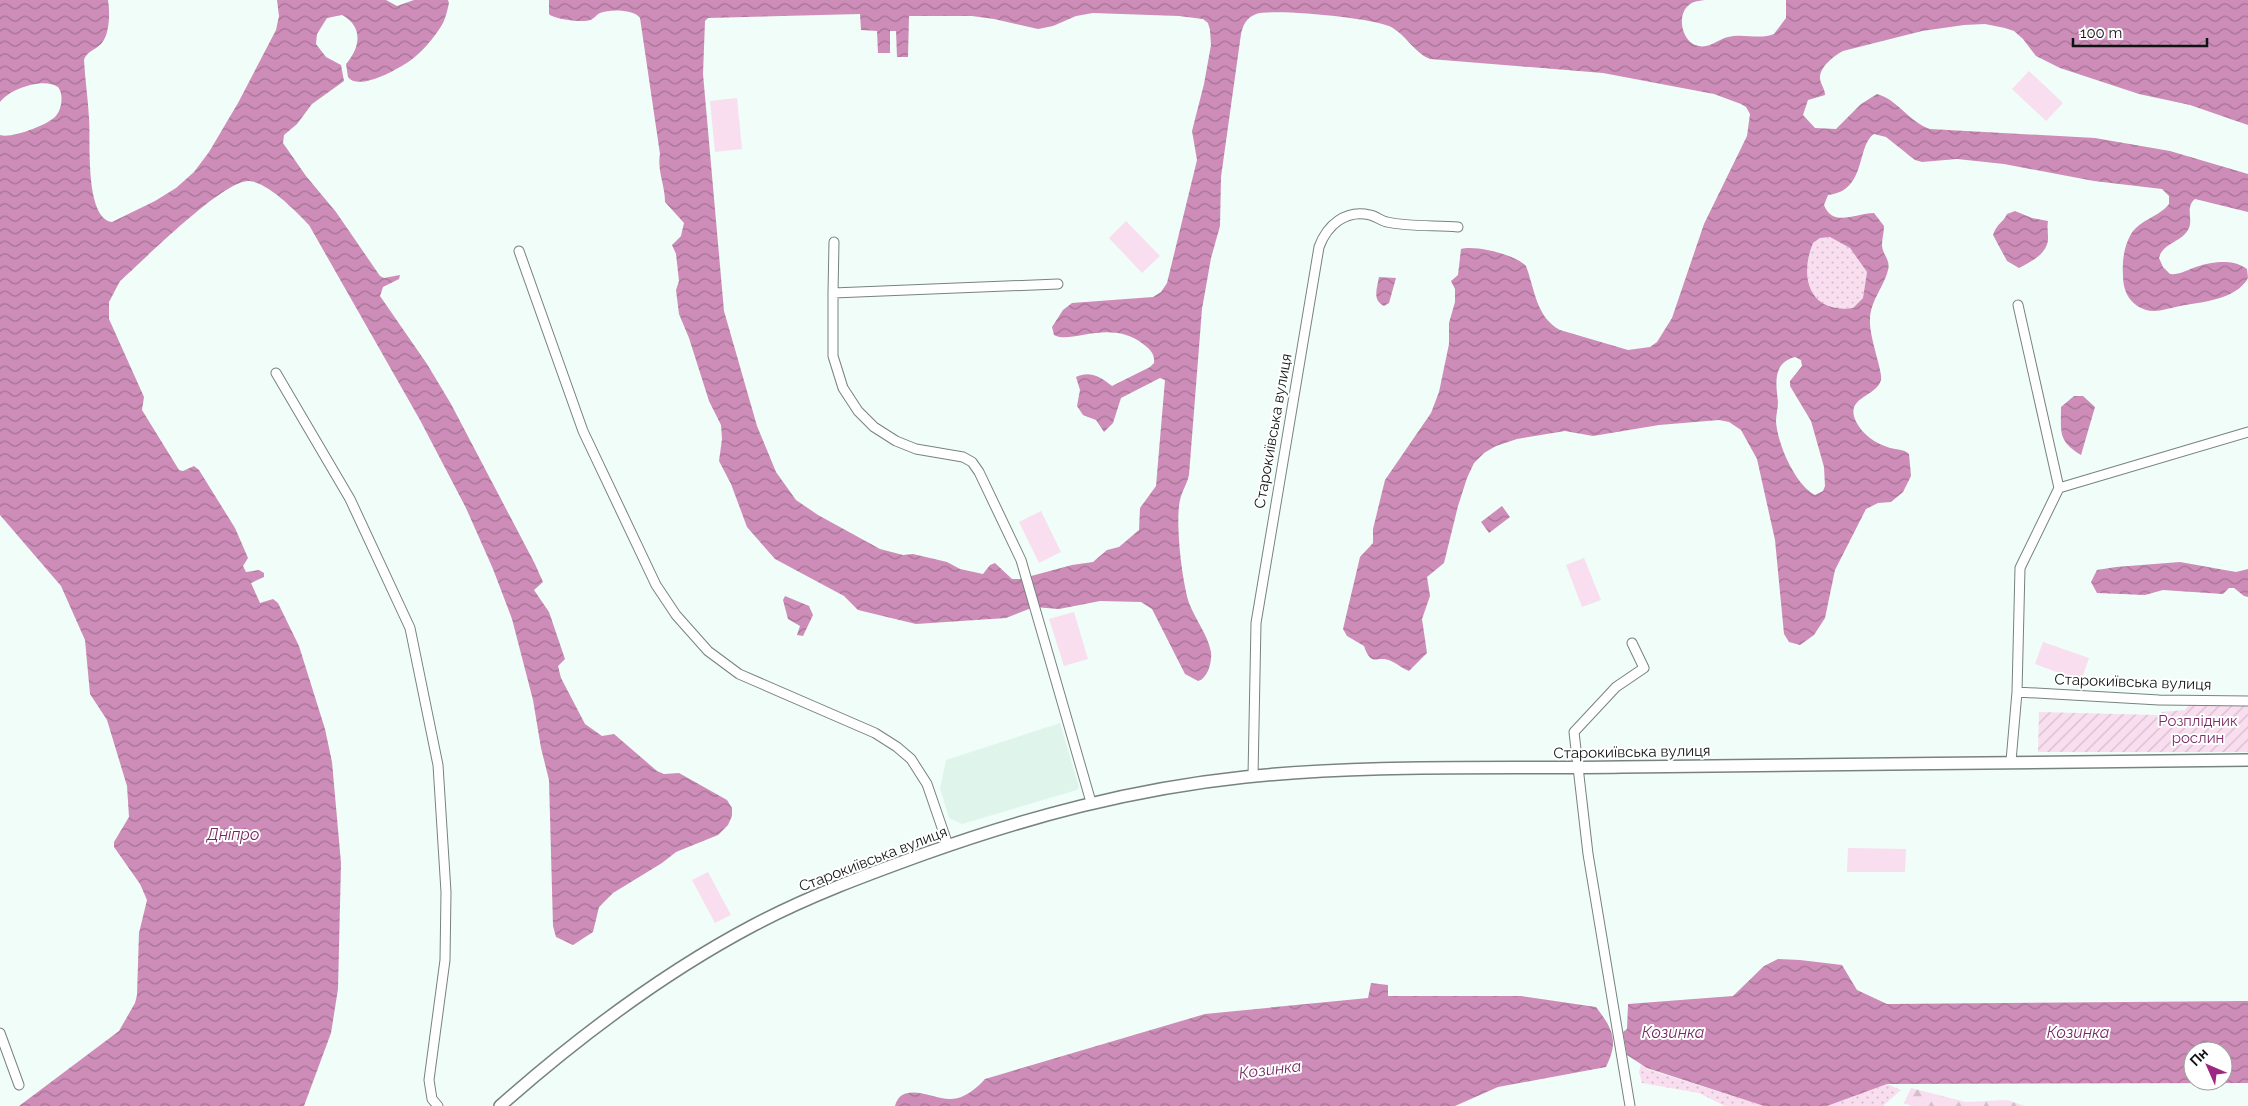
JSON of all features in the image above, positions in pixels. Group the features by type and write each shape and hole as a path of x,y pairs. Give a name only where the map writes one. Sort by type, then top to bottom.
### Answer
{"street":[{"name":"Старокиївська вулиця","path":"1253,776 1256,623 1319,247 1324,234 1332,225 1354,213 1370,215 1386,222 1458,227"},
{"path":"834,242 833,356 843,388 853,406 868,422 903,444 922,451 963,457 972,462 979,472 1021,560 1091,802"},
{"path":"519,252 583,431 656,585 672,610 708,651 739,674 875,733 898,747 911,759 927,784 948,845"},
{"path":"833,293 1058,284"},
{"path":"2011,761 2017,692 2020,568 2059,488 2018,305"},
{"path":"276,373 350,499 410,628 438,765 446,892 445,960 429,1080 432,1099 438,1106"},
{"path":"2059,488 2248,432"},
{"path":"1630,1106 1588,854 1574,732 1616,687 1644,668 1632,643"},
{"name":"Старокиївська вулиця","path":"2017,692 2159,700 2248,701"},
{"name":"Старокиївська вулиця","path":"500,1106 552,1062 610,1018 700,958 751,927 853,879 1034,816 1091,802 1160,789 1253,776 1397,769 2011,761 2043,763 2248,760"},
{"path":"0,1033 19,1085"}],"shaded area":[{"path":"1060,723 1079,787 1077,790 962,824 949,818 940,788 946,760"}],"green space":[{"path":"2029,71 2063,103 2046,121 2012,89"},
{"path":"737,98 742,149 715,152 710,101"},
{"path":"1126,221 1160,256 1142,273 1109,238"},
{"path":"1830,237 1850,248 1867,272 1863,298 1853,308 1838,308 1826,305 1817,299 1811,290 1807,268 1813,243 1820,238"},
{"path":"1041,511 1061,552 1039,563 1019,522"},
{"path":"1584,558 1601,600 1582,607 1566,565"},
{"path":"1074,612 1088,659 1064,666 1049,619"},
{"path":"2043,642 2089,658 2081,681 2035,664"},
{"name":"Розплідник рослин","path":"2189,705 2248,706 2248,752 2038,752 2039,712 2158,715 2162,712 2185,710"},
{"path":"1848,848 1906,849 1905,872 1847,872"},
{"path":"708,872 731,915 715,923 692,880"},
{"path":"1642,1060 1647,1069 1764,1106 1725,1106 1699,1093 1642,1083 1639,1072"},
{"path":"1887,1084 1901,1090 1883,1106 1827,1106"},
{"path":"1911,1088 1966,1102 2007,1100 2025,1106 1912,1106 1904,1103"}],"water":[{"name":"Дніпро","path":"0,0 108,0 108,29 104,40 84,60 89,111 93,193 97,207 103,217 112,222 155,201 176,188 194,172 209,152 238,103 276,30 279,16 277,0 386,0 397,6 414,0 448,0 449,3 442,25 419,53 406,64 389,73 361,82 353,81 348,77 346,64 357,45 358,38 354,25 342,15 327,18 317,34 316,44 326,57 341,65 344,81 312,104 297,124 284,135 283,143 306,176 336,212 380,276 384,278 400,275 399,279 383,287 380,296 427,364 451,404 535,564 543,582 534,590 549,612 565,659 558,666 561,678 585,724 602,736 614,734 657,771 664,774 679,773 727,800 732,808 732,816 728,825 718,835 676,852 662,863 613,893 599,907 593,932 573,945 556,937 553,926 549,780 541,748 533,700 512,619 493,569 466,508 420,420 309,225 281,198 256,182 248,181 236,185 220,194 183,223 120,281 109,302 109,319 144,397 142,410 179,470 183,471 194,466 199,470 235,528 248,558 243,566 246,572 259,570 264,573 264,577 251,583 260,603 273,599 278,603 299,646 325,729 332,762 341,863 338,989 331,1033 304,1106 19,1106 119,1031 135,1003 137,995 139,933 147,900 140,884 114,847 114,842 129,817 127,786 107,720 90,694 85,640 61,586 0,515 0,135 20,133 51,120 55,117 61,106 62,98 58,87 44,83 19,89 0,102"},
{"path":"549,0 1712,0 1691,3 1683,14 1682,26 1686,37 1695,45 1704,46 1734,36 1769,36 1774,34 1786,18 1786,0 2248,0 2248,125 2190,105 2139,94 2060,68 2036,56 2014,31 1985,24 1922,31 1843,51 1824,66 1820,79 1825,95 1808,100 1803,115 1815,128 1836,129 1861,104 1877,94 1891,101 1916,121 1930,129 2095,138 2170,151 2248,174 2248,212 2195,199 2190,205 2190,224 2186,233 2168,245 2159,258 2163,267 2170,274 2206,264 2228,262 2247,269 2248,278 2235,291 2217,299 2159,311 2146,310 2131,301 2126,292 2123,281 2123,259 2131,234 2135,229 2169,204 2169,196 2162,189 2094,181 2004,164 1957,159 1922,162 1915,160 1886,137 1874,134 1868,140 1855,177 1840,192 1828,195 1824,205 1828,212 1839,218 1874,213 1884,226 1882,245 1889,266 1872,307 1870,320 1881,380 1873,391 1856,403 1854,416 1861,430 1874,441 1909,454 1911,476 1903,492 1891,502 1878,503 1866,509 1835,570 1825,618 1814,635 1800,645 1789,642 1784,634 1775,540 1757,459 1741,430 1729,422 1719,420 1659,425 1593,436 1565,431 1517,439 1496,446 1484,453 1474,463 1458,506 1444,563 1427,577 1430,596 1422,619 1427,653 1409,671 1386,659 1372,659 1364,646 1347,636 1343,629 1360,557 1373,543 1373,529 1385,480 1431,413 1439,392 1449,344 1449,323 1455,302 1455,289 1451,281 1458,275 1461,249 1476,248 1495,252 1514,258 1526,266 1541,310 1552,325 1560,330 1628,350 1650,347 1657,342 1672,318 1704,224 1747,136 1750,114 1746,107 1741,104 1714,94 1603,73 1430,59 1419,52 1395,29 1379,23 1344,17 1301,13 1266,12 1256,14 1246,22 1241,34 1221,177 1220,226 1211,258 1202,309 1189,475 1181,497 1179,510 1180,552 1186,593 1211,652 1209,669 1204,677 1198,681 1185,674 1152,609 1141,602 1100,601 1059,609 1034,607 1006,618 916,624 858,610 844,596 775,559 747,527 731,484 719,461 722,439 721,425 709,401 689,338 679,314 676,290 679,281 676,254 672,245 681,236 684,223 665,202 659,160 660,154 640,18 627,11 615,10 604,12 587,21 562,19 549,14","holes":["1093,13 1179,16 1203,19 1208,23 1210,30 1211,45 1204,84 1192,131 1197,160 1167,283 1161,292 1153,297 1072,303 1063,310 1052,327 1054,335 1061,337 1105,332 1117,333 1143,344 1152,352 1154,363 1150,367 1112,386 1091,374 1076,377 1080,390 1077,406 1083,415 1096,420 1104,432 1113,423 1121,398 1160,378 1165,380 1156,486 1140,508 1139,530 1119,547 1107,550 1093,562 1072,565 1020,579 1012,579 995,563 990,565 983,574 960,569 947,562 913,554 903,555 880,549 818,515 796,500 776,472 757,426 724,311 703,74 705,21 708,18 860,14 861,30 877,31 878,53 890,53 890,31 896,31 897,57 908,57 909,16 972,16 1038,29 1053,26 1076,16","1830,237 1850,248 1867,272 1863,298 1853,308 1838,308 1826,305 1817,299 1811,290 1807,268 1813,243 1820,238","1795,357 1801,360 1802,366 1790,381 1790,386 1811,421 1824,467 1825,486 1823,491 1815,495 1808,490 1794,473 1788,462 1777,430 1778,402 1776,381 1779,369 1788,360"]},
{"path":"2015,211 2032,218 2048,221 2048,243 2046,248 2039,256 2019,268 2007,261 1993,235 2007,214"},
{"path":"1379,277 1396,278 1389,303 1384,306 1380,304 1377,297"},
{"path":"2074,396 2083,396 2095,407 2081,455 2068,445 2062,436 2061,430 2061,407"},
{"path":"1502,506 1510,517 1489,533 1481,522"},
{"path":"2180,562 2236,572 2248,569 2248,597 2234,588 2229,588 2223,594 2163,590 2145,595 2097,593 2091,582 2097,570"},
{"path":"785,596 809,606 813,615 803,636 797,635 800,626 788,619 783,600"},
{"name":"Козинка","path":"1778,959 1842,965 1857,990 1887,1004 2248,1001 2248,1083 2233,1083 2233,1041 2183,1041 2183,1083 1887,1084 1827,1106 1764,1106 1647,1068 1627,1055 1623,1032 1627,1029 1628,1004 1733,996 1764,966"},
{"name":"Козинка","path":"1371,983 1388,985 1388,996 1521,996 1596,1007 1607,1022 1612,1036 1613,1042 1610,1058 1606,1067 1498,1087 1455,1106 895,1106 899,1098 904,1094 911,1093 944,1099 956,1099 974,1089 985,1079 1205,1014 1368,998"}]}
